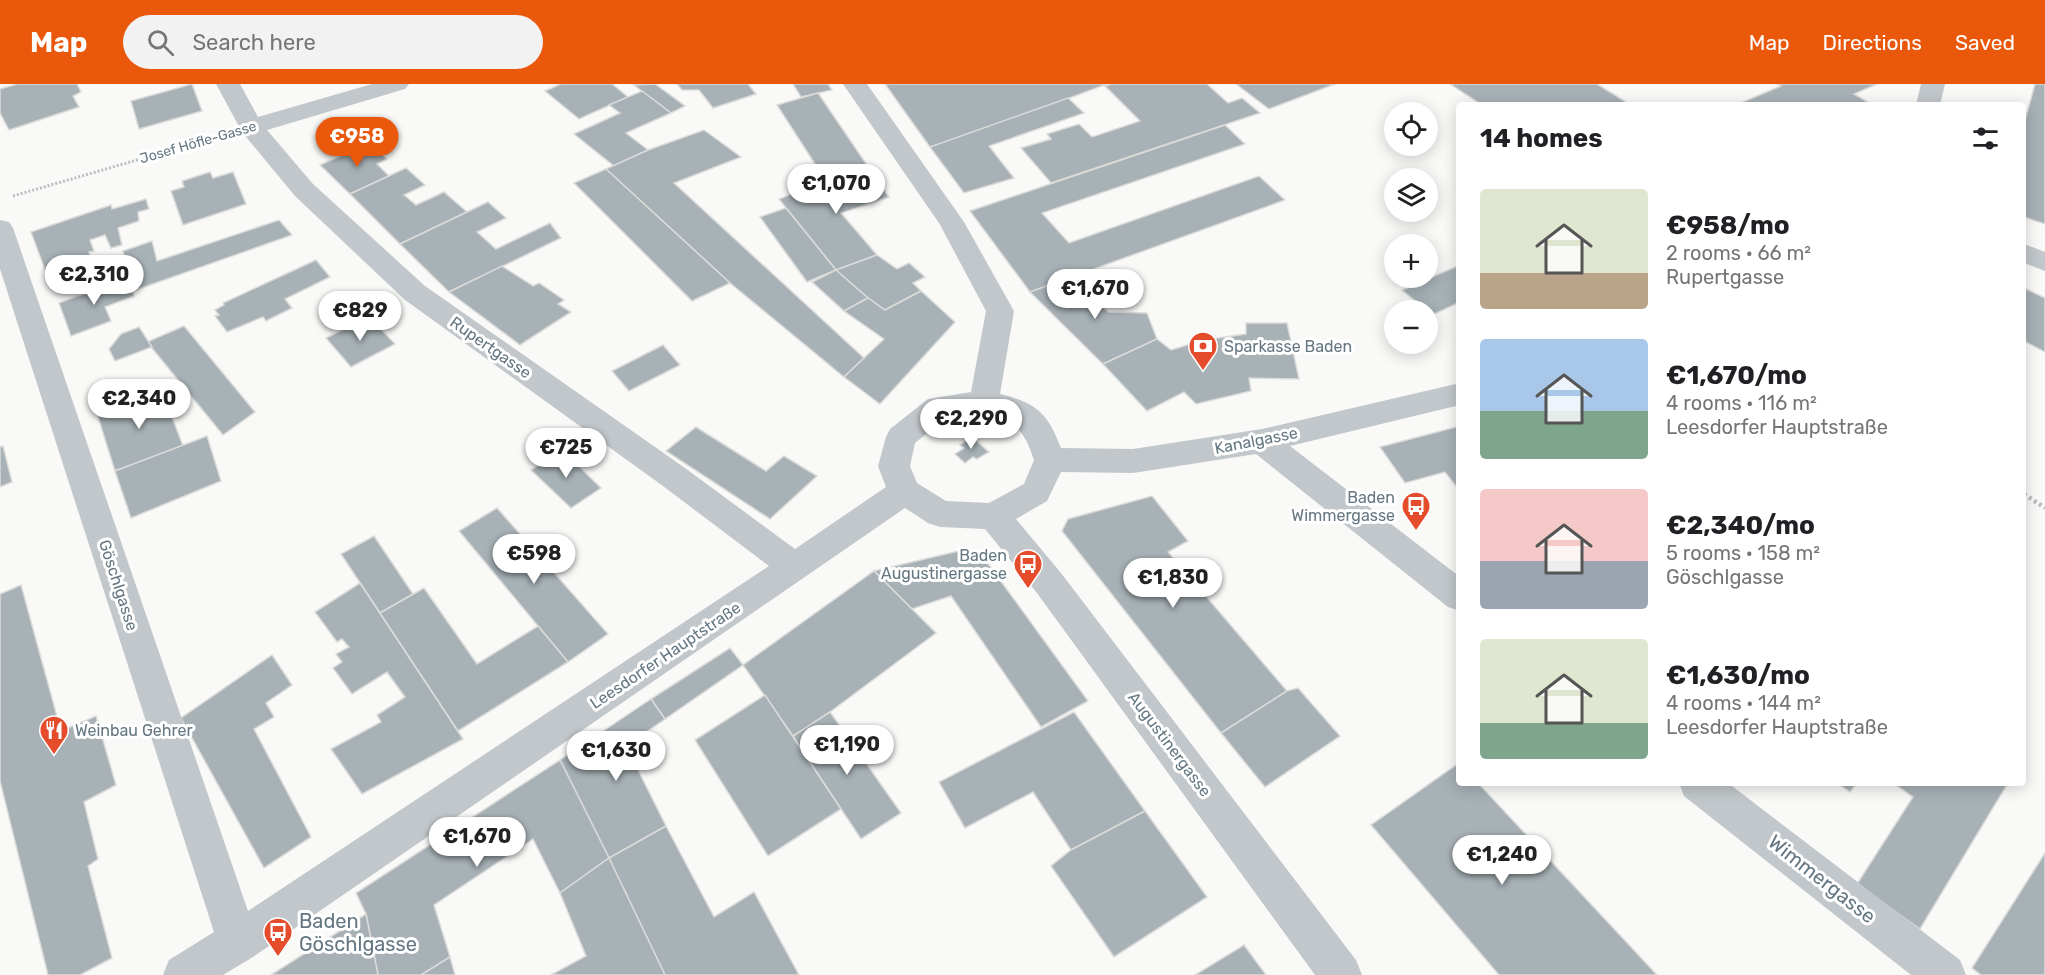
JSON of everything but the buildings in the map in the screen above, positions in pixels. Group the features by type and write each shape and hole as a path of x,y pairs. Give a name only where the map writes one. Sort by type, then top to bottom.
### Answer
{"street":[{"name":"Rupertgasse","path":"228,84 251,127 304,190 415,293 674,477 795,567"},
{"name":"Josef Höfle-Gasse","path":"251,127 397,84"},
{"path":"855,84 951,222 1000,312 984,401"},
{"path":"1929,102 1933,84"},
{"name":"Göschlgasse","path":"4,213 238,942"},
{"path":"2026,254 2045,262"},
{"name":"Kanalgasse","path":"1050,460 1133,462 1262,441 1456,395"},
{"path":"984,401 1011,408 1038,427 1050,460 1036,492 994,516 940,514 904,491 894,466 901,437 939,407 984,401"},
{"path":"1262,441 1456,594"},
{"name":"Leesdorfer Hauptstraße","path":"184,975 238,942 795,567 904,491"},
{"name":"Augustinergasse","path":"994,516 1049,583 1341,975"},
{"name":"Wimmergasse","path":"1702,786 1945,975"}],"path":[{"name":"Josef Höfle-Gasse","path":"4,213 251,127"},
{"path":"2026,495 2045,508"}],"place":[{"name":"Sparkasse Baden","path":"1203,372"},
{"name":"Baden Wimmergasse","path":"1416,532"},
{"name":"Baden Augustinergasse","path":"1028,590"},
{"name":"Weinbau Gehrer","path":"54,756"},
{"name":"Baden Göschlgasse","path":"278,958"}]}
